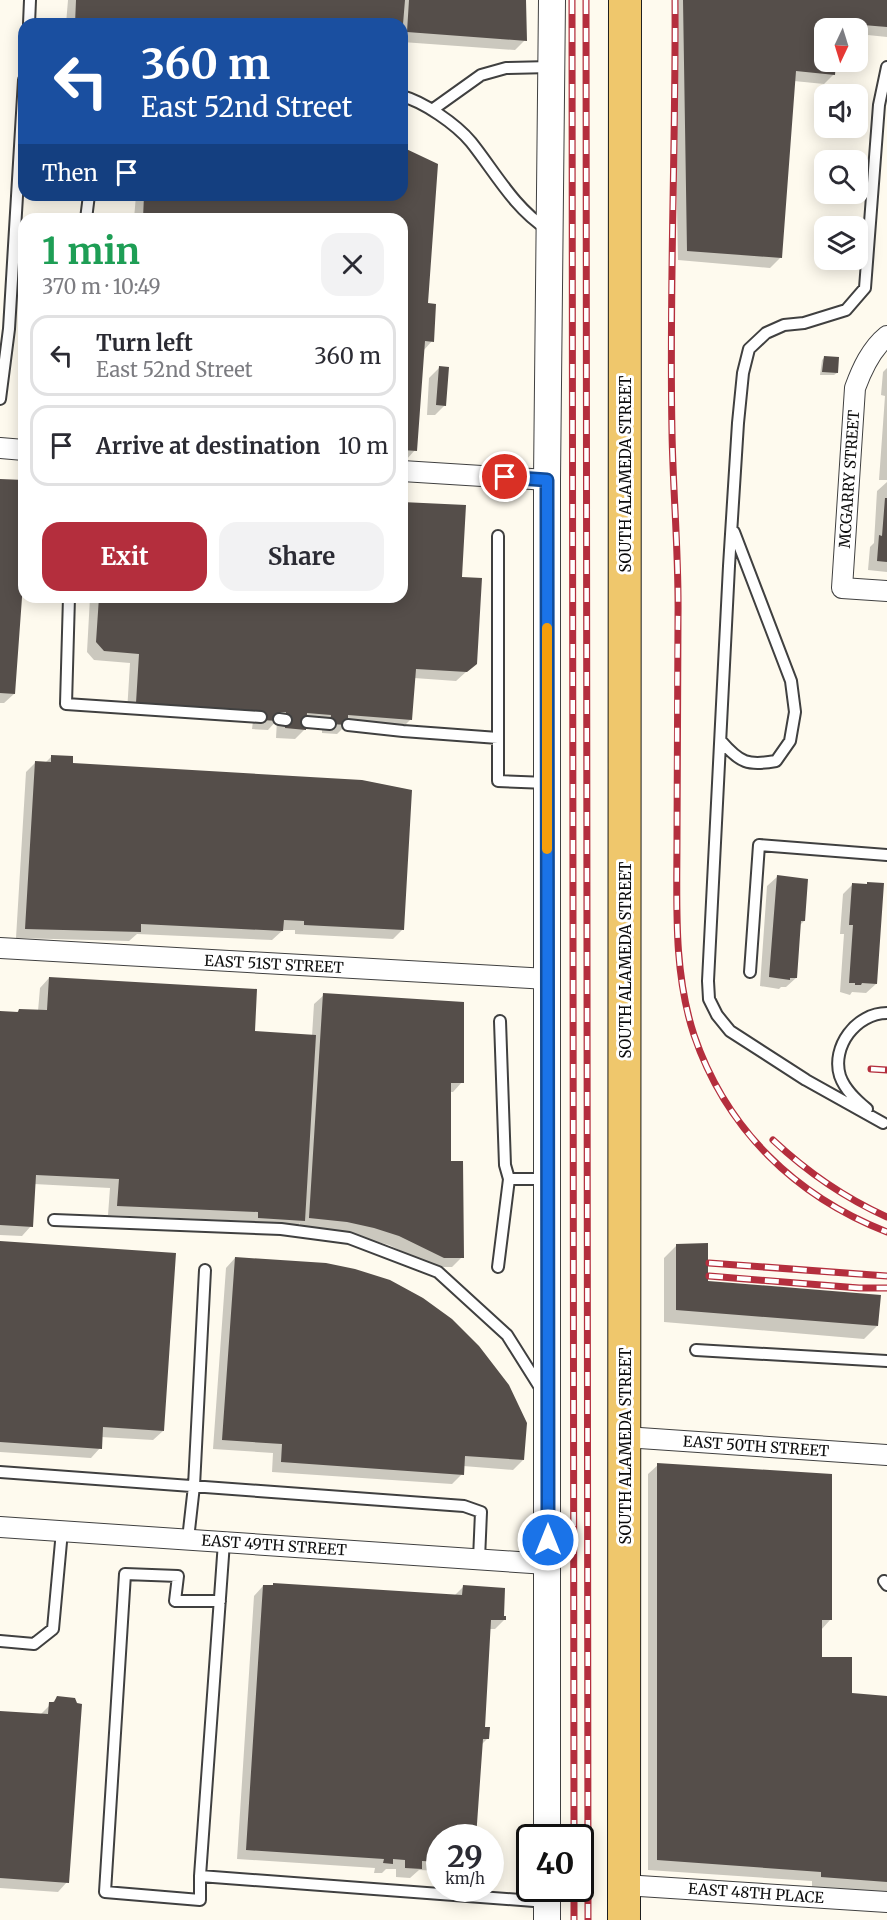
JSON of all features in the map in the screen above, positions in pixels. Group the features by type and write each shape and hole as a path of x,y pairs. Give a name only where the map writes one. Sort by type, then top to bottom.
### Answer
{"main road":[{"name":"SOUTH ALAMEDA STREET","path":"624,1920 625,0"}],"street":[{"path":"547,1824 547,480 552,0"},
{"name":"MCGARRY STREET","path":"887,336 877,344 855,388 842,588 887,591"},
{"path":"0,448 18,450"},
{"path":"408,471 547,480"},
{"name":"EAST 51ST STREET","path":"0,948 548,979"},
{"name":"EAST 50TH STREET","path":"624,1437 887,1455"},
{"name":"EAST 49TH STREET","path":"0,1527 548,1564"},
{"name":"EAST 48TH PLACE","path":"624,1885 887,1902"}],"lane":[{"path":"29,18 30,0"},
{"path":"432,110 481,75 506,68 551,67"},
{"path":"885,1125 788,1069 730,1030 717,1015 709,999 732,527 743,373 749,349 766,333 846,310 865,288 879,105 887,67"},
{"path":"408,98 432,110 469,140 503,186 534,221 549,230"},
{"path":"0,399 9,329 18,180"},
{"path":"721,741 734,756 754,765 776,761 790,741 795,712 791,681 732,527"},
{"path":"498,536 498,781 547,783"},
{"path":"69,603 66,704 261,717"},
{"path":"307,722 330,724"},
{"path":"348,725 498,738"},
{"path":"750,972 759,845 887,855"},
{"path":"885,1125 849,1092 841,1078 837,1063 846,1038 854,1026 864,1018 887,1012"},
{"path":"498,1267 509,1179 505,1166 500,1021"},
{"path":"509,1179 548,1179"},
{"path":"54,1220 281,1229 349,1238 438,1272 507,1335 548,1399"},
{"path":"188,1539 194,1486 205,1270"},
{"path":"696,1350 887,1361"},
{"path":"0,1472 464,1506 481,1512 479,1559"},
{"path":"0,1641 34,1644 53,1629 62,1531"},
{"path":"220,1601 175,1601 178,1576 126,1574 105,1892 200,1900 224,1542"},
{"path":"200,1876 547,1903"}],"building":[{"path":"76,0 405,0 404,18 75,18"},
{"path":"409,0 526,0 527,41 408,32"},
{"path":"683,0 887,0 887,27 868,25 868,18 814,18 814,72 835,72 835,75 796,71 782,258 687,251"},
{"path":"408,150 438,164 428,303 436,304 434,342 425,341 417,451 408,450 408,213 143,213 144,201 408,201"},
{"path":"824,356 839,357 838,373 822,372"},
{"path":"439,366 449,367 446,406 436,405"},
{"path":"0,479 18,480 18,603 22,603 15,694 0,693"},
{"path":"885,498 887,498 887,562 877,561 879,535 882,536"},
{"path":"408,502 466,505 462,577 482,578 477,664 467,672 416,669 412,720 348,715 348,725 330,724 331,715 307,713 306,730 285,728 286,712 279,712 279,721 261,720 262,711 136,703 139,654 104,651 96,642 99,603 408,603"},
{"path":"51,755 73,756 73,763 362,780 412,790 404,930 304,925 304,921 284,920 283,931 141,924 141,932 25,929 35,761 51,762"},
{"path":"777,875 808,879 805,921 801,921 797,978 790,978 790,980 769,977"},
{"path":"867,882 884,883 877,984 855,985 855,983 849,983 853,925 849,925 852,883 867,884"},
{"path":"49,977 257,989 255,1031 316,1035 305,1221 258,1218 258,1212 117,1206 119,1179 36,1175 33,1227 0,1225 0,1011 47,1010"},
{"path":"323,993 464,1002 464,1083 451,1083 451,1161 463,1161 464,1258 444,1258 399,1236 374,1228 347,1222 309,1218"},
{"path":"0,1241 176,1253 164,1431 103,1427 102,1449 0,1442"},
{"path":"708,1243 708,1281 881,1295 878,1326 676,1310 676,1244"},
{"path":"235,1257 326,1263 355,1269 390,1280 423,1298 452,1319 479,1346 509,1385 527,1423 524,1460 465,1456 464,1475 281,1462 282,1444 222,1440"},
{"path":"657,1463 832,1474 832,1620 822,1620 822,1657 852,1657 852,1693 887,1696 887,1882 821,1877 821,1872 657,1860"},
{"path":"273,1583 462,1595 463,1585 505,1588 504,1616 506,1620 491,1620 485,1727 490,1727 489,1739 483,1739 477,1824 426,1824 426,1861 422,1861 422,1869 405,1868 405,1860 393,1859 393,1864 383,1863 384,1859 246,1850 263,1585 273,1585"},
{"path":"57,1696 75,1698 77,1703 82,1704 69,1883 0,1878 0,1711 48,1714 49,1702 54,1702"}],"railway":[{"path":"572,0 574,1824"},
{"path":"586,0 588,1920"},
{"path":"675,0 671,378 678,595 677,912 682,986 694,1035 708,1069 725,1100 745,1129 794,1179 854,1217 887,1232"},
{"path":"871,1069 887,1070"},
{"path":"773,1140 827,1183 887,1217"},
{"path":"709,1263 887,1276"},
{"path":"709,1276 859,1288 887,1288"},
{"path":"574,1902 574,1920"}],"slow traffic":[{"path":"547,628 547,849"}],"route":[{"path":"505,477 547,480 548,1540"}]}
